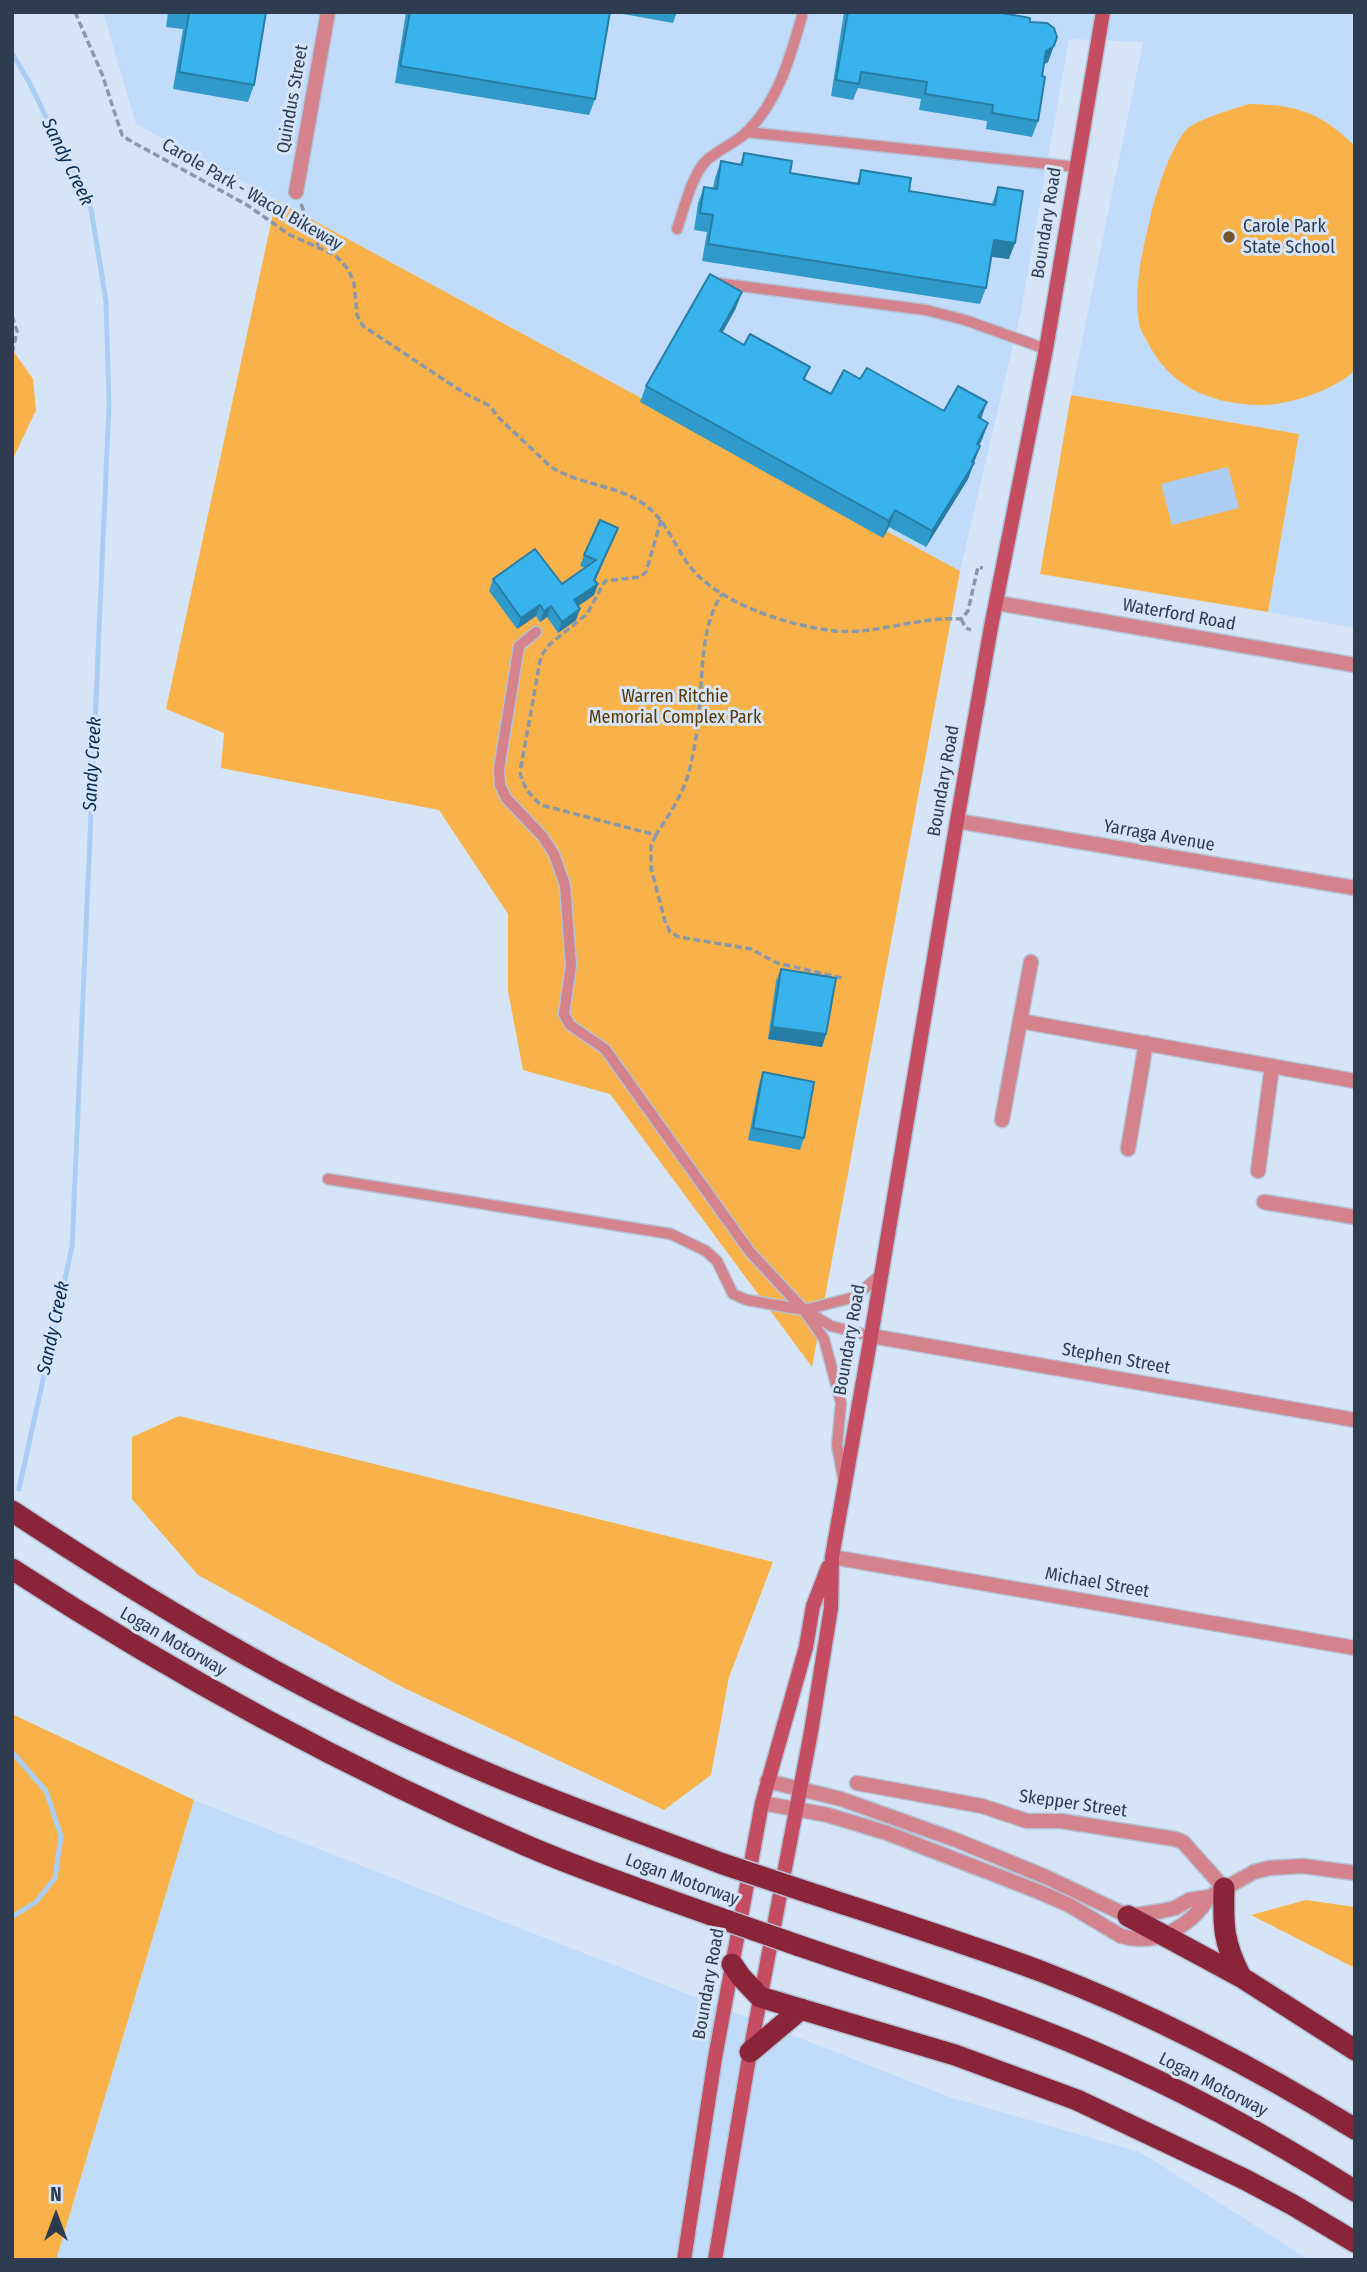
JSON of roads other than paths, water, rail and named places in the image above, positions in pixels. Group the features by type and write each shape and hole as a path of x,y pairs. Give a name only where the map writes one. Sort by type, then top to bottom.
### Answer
{"highway":[{"name":"Logan Motorway","path":"12,1511 215,1638 347,1708 503,1780 723,1864 1043,1972 1105,1998 1267,2077 1355,2129"},
{"name":"Logan Motorway","path":"12,1569 119,1638 185,1676 339,1758 528,1846 714,1916 959,2000 1095,2052 1225,2115 1355,2191"},
{"path":"1217,1892 1226,1944 1241,1977"},
{"path":"1128,1916 1241,1977 1355,2050"},
{"path":"732,1964 741,1978 761,1997 955,2055 1077,2100 1254,2184 1355,2242"},
{"path":"750,2052 801,2009"}],"main road":[{"name":"Boundary Road","path":"715,2260 750,2052 798,1810 831,1608 832,1557 957,821 1046,349 1103,12"},
{"name":"Boundary Road","path":"684,2260 694,2185 762,1803 803,1657 813,1606 832,1557"}],"street":[{"name":"Quindus Street","path":"296,192 328,12"},
{"name":"Waterford Road","path":"997,603 1355,665"},
{"name":"Yarraga Avenue","path":"957,821 1355,888"},
{"path":"1002,1120 1031,962"},
{"path":"1020,1021 1355,1082"},
{"path":"1128,1149 1146,1044"},
{"path":"1258,1171 1272,1066"},
{"path":"1264,1202 1355,1217"},
{"name":"Stephen Street","path":"871,1336 1355,1420"},
{"name":"Michael Street","path":"832,1557 1355,1648"},
{"path":"767,1781 841,1799 996,1856 1128,1916 1175,1908 1189,1900 1217,1892 1254,1872 1269,1868 1303,1866 1355,1873"},
{"name":"Skepper Street","path":"857,1783 982,1806 1027,1821 1062,1821 1175,1839 1183,1842 1217,1892"},
{"path":"762,1803 828,1815 887,1833 1037,1891 1069,1905 1121,1936 1139,1940 1165,1935 1199,1914 1217,1892"}],"lane":[{"path":"677,229 691,186 705,161 746,132 771,100 785,73 802,16"},
{"path":"746,132 1076,167"},
{"path":"714,283 926,310 965,320 1046,349"},
{"path":"536,632 519,646 499,769 500,785 506,798 543,837 554,854 565,885 571,965 564,1014 570,1025 605,1049 750,1252 804,1310 824,1339 841,1403 836,1445 845,1484"},
{"path":"328,1178 671,1234 706,1251 717,1261 733,1294 747,1300 804,1310 831,1326 871,1336"},
{"path":"804,1310 855,1297 881,1274"}],"waterway":[{"name":"Sandy Creek","path":"12,53 91,209 106,301 109,404 72,1247 19,1489"},
{"name":"Sandy Creek","path":"12,1752 46,1791 61,1836 55,1878 36,1902 12,1917"}],"place":[{"name":"Carole Park State School","path":"1229,237"}],"park label":[{"name":"Warren Ritchie Memorial Complex Park","path":"675,707"}]}
